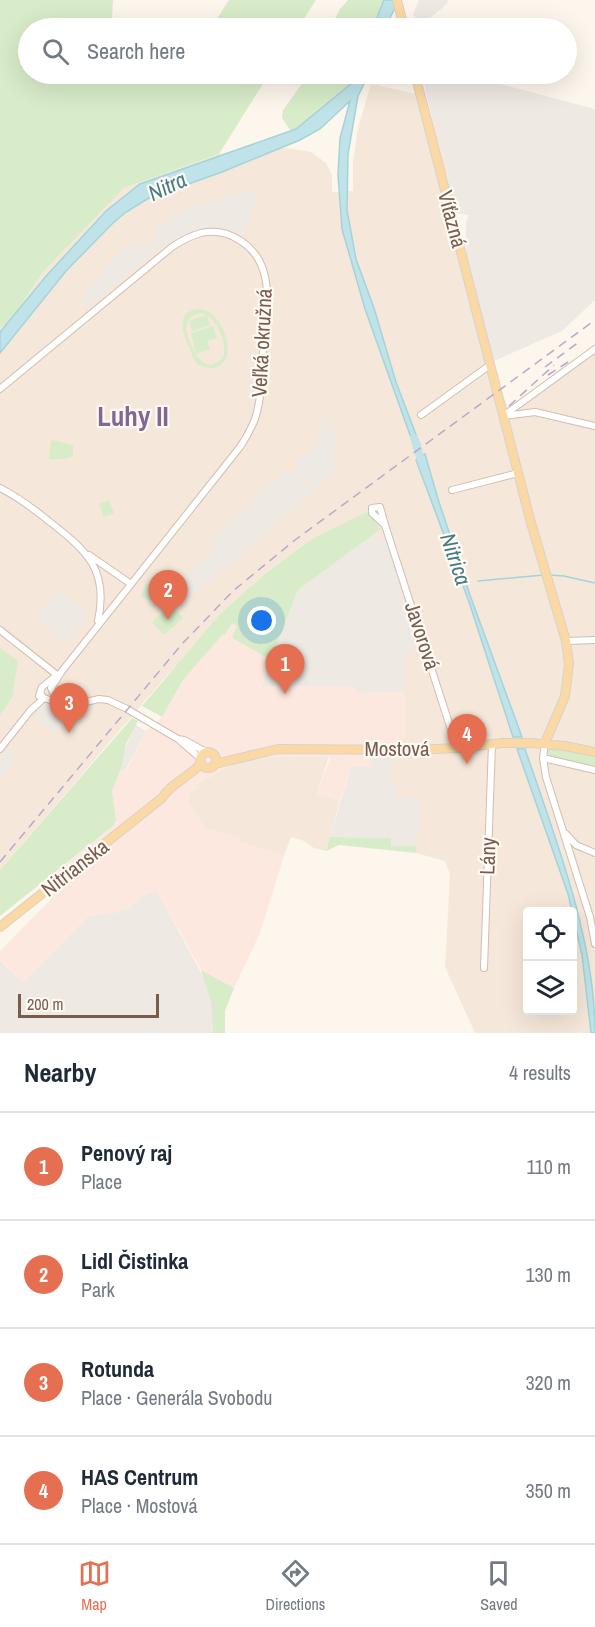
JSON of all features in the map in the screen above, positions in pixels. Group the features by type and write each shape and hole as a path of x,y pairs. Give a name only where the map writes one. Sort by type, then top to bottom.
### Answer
{"main road":[{"path":"398,0 402,18"},
{"name":"Víťazná","path":"418,84 518,473 566,641 569,664 565,696 545,743"},
{"name":"Mostová","path":"149,809 162,798 197,777 207,760 278,749 457,748 507,743 545,743"},
{"path":"545,743 595,752"},
{"name":"Nitrianska","path":"0,927 149,809"}],"street":[{"name":"Veľká okružná","path":"0,389 172,247 186,239 204,233 224,233 248,246 259,260 267,285 262,379 255,419 240,447 59,673 47,693 0,748"},
{"path":"503,416 595,349"},
{"path":"421,415 490,365"},
{"path":"503,416 535,412 595,426"},
{"path":"452,490 518,473"},
{"path":"0,488 39,514 88,555 131,584"},
{"name":"Javorová","path":"385,525 457,748"},
{"path":"88,555 101,585 101,608 97,625"},
{"path":"0,630 59,673"},
{"path":"566,641 595,640"},
{"path":"47,693 68,706 99,699 108,700 178,739 207,760"},
{"path":"545,743 543,758 546,777 590,917 595,944"},
{"name":"Lány","path":"484,968 492,744"},
{"path":"543,758 595,770"},
{"path":"565,833 576,845 595,853"}],"shaded area":[{"path":"419,0 448,0 447,4 430,18 416,18 413,15"},
{"path":"371,84 416,94 423,92 428,115 435,119 448,169 447,183 493,355 498,383 508,408 510,409 595,348 595,1033 475,1033 445,967 450,874 445,861 416,853 419,798 396,798 392,783 392,754 400,739 405,737 405,653 422,649 374,534 381,529 322,535 312,539 270,570 168,674 0,870 0,329 18,310 43,272 124,188 219,154 287,148 311,152 326,163 332,175 332,192 353,191 353,161 358,128"},
{"path":"424,84 500,84 595,109 595,300 562,331 494,361 466,254 466,222 469,215 455,213 447,183 448,169 435,120 431,115"},
{"path":"260,191 244,235 238,236 212,229 195,232 170,246 167,243 87,307 80,299 119,253 136,240 143,249 159,237 154,228 186,208 238,193"},
{"path":"328,420 340,451 330,455 339,468 179,608 167,594 166,587 172,580 185,575 214,549 209,542 255,501 253,498 285,470 290,475 299,468 299,459 322,440 317,424"},
{"path":"374,534 377,539 388,542 422,649 405,653 405,692 357,693 357,687 261,686 298,590"},
{"path":"58,589 89,614 65,642 35,618"},
{"path":"232,623 238,626 232,638 271,660 261,686 358,687 357,693 405,692 405,737 400,739 392,756 372,756 372,767 351,767 340,801 317,793 329,756 265,757 247,760 231,765 197,784 199,788 190,792 187,801 205,828 240,838 240,842 284,856 260,933 234,988 201,970 156,889 127,909 88,916 23,982 0,959 0,951 52,898 48,893 47,880 113,826 116,820 112,791 121,769 126,771 146,731 162,717 183,680 223,633 226,634"},
{"path":"47,701 68,717 55,732 33,715"},
{"path":"135,725 146,731 125,771 121,769 123,754"},
{"path":"8,749 16,757 2,775 0,758"},
{"path":"329,756 317,793 340,801 326,851 291,837 284,856 240,842 240,838 205,828 187,801 190,792 197,784 231,765 265,757"},
{"path":"372,756 392,756 392,783 397,783 396,798 419,798 417,846 390,846 390,838 330,837 351,767 372,767"},
{"path":"156,889 206,982 211,1002 213,1033 0,1033 0,960 23,982 88,916 127,909"}],"green space":[{"path":"0,0 113,0 113,18 18,18 18,84 263,84 219,154 124,188 43,272 18,310 0,329"},
{"path":"229,0 316,0 304,18 217,18"},
{"path":"348,0 384,0 377,18 335,18"},
{"path":"302,84 351,84 296,129 290,130 282,118 283,110"},
{"path":"199,309 208,311 222,327 228,348 222,364 208,368 199,365 194,360 182,324 186,314","holes":["200,313 216,324 224,344 223,357 218,362 209,365 198,357 192,347 186,327 189,318"]},
{"path":"207,315 210,325 192,331 189,321"},
{"path":"213,326 217,338 207,341 210,349 196,354 191,333"},
{"path":"51,440 73,445 73,456 64,459 49,459"},
{"path":"109,500 114,513 104,517 99,504"},
{"path":"367,512 381,529 298,590 271,660 232,638 237,626 232,623 225,635 223,634 183,680 162,717 142,706 219,615 270,570 312,539"},
{"path":"147,583 157,588 152,601 141,596"},
{"path":"171,605 183,618 164,635 152,622"},
{"path":"0,648 18,661 12,698 0,715"},
{"path":"132,718 138,721 126,744 121,769 112,791 116,820 113,826 0,916 0,870"},
{"path":"547,746 595,757 595,768 546,757"},
{"path":"330,837 391,838 391,846 417,846 416,853 339,845 326,851"},
{"path":"201,970 234,988 225,1011 225,1033 213,1033 211,1002"}],"water":[{"path":"384,0 399,0 390,18 377,18"},
{"name":"Nitra","path":"351,84 364,84 358,96 348,154 347,210 356,259 374,308 396,382 420,445 415,449 365,309 342,229 338,175 340,138 350,101 320,129 300,140 222,172 149,198 126,212 66,271 0,353 0,332 47,275 106,211 140,184 296,129"},
{"path":"425,454 470,595 522,737 513,737 469,602 416,460"},
{"path":"517,749 525,749 576,907 571,907"},
{"path":"577,911 588,961 595,1033 591,1033 582,955 577,933"}],"waterway":[{"name":"Nitrica","path":"414,438 423,466"},
{"path":"478,581 544,575"},
{"path":"549,575 595,583"}],"railway":[{"path":"0,862 182,644 233,591 295,540 595,320"},
{"path":"545,367 579,342"},
{"path":"548,375 568,362"},
{"path":"509,406 554,365"}],"place":[{"name":"Lidl Čistinka","path":"168,620"},
{"name":"Penový raj","path":"285,694"},
{"name":"Rotunda","path":"69,733"},
{"name":"HAS Centrum","path":"467,764"}],"district":[{"name":"Luhy II","path":"133,417"}]}
